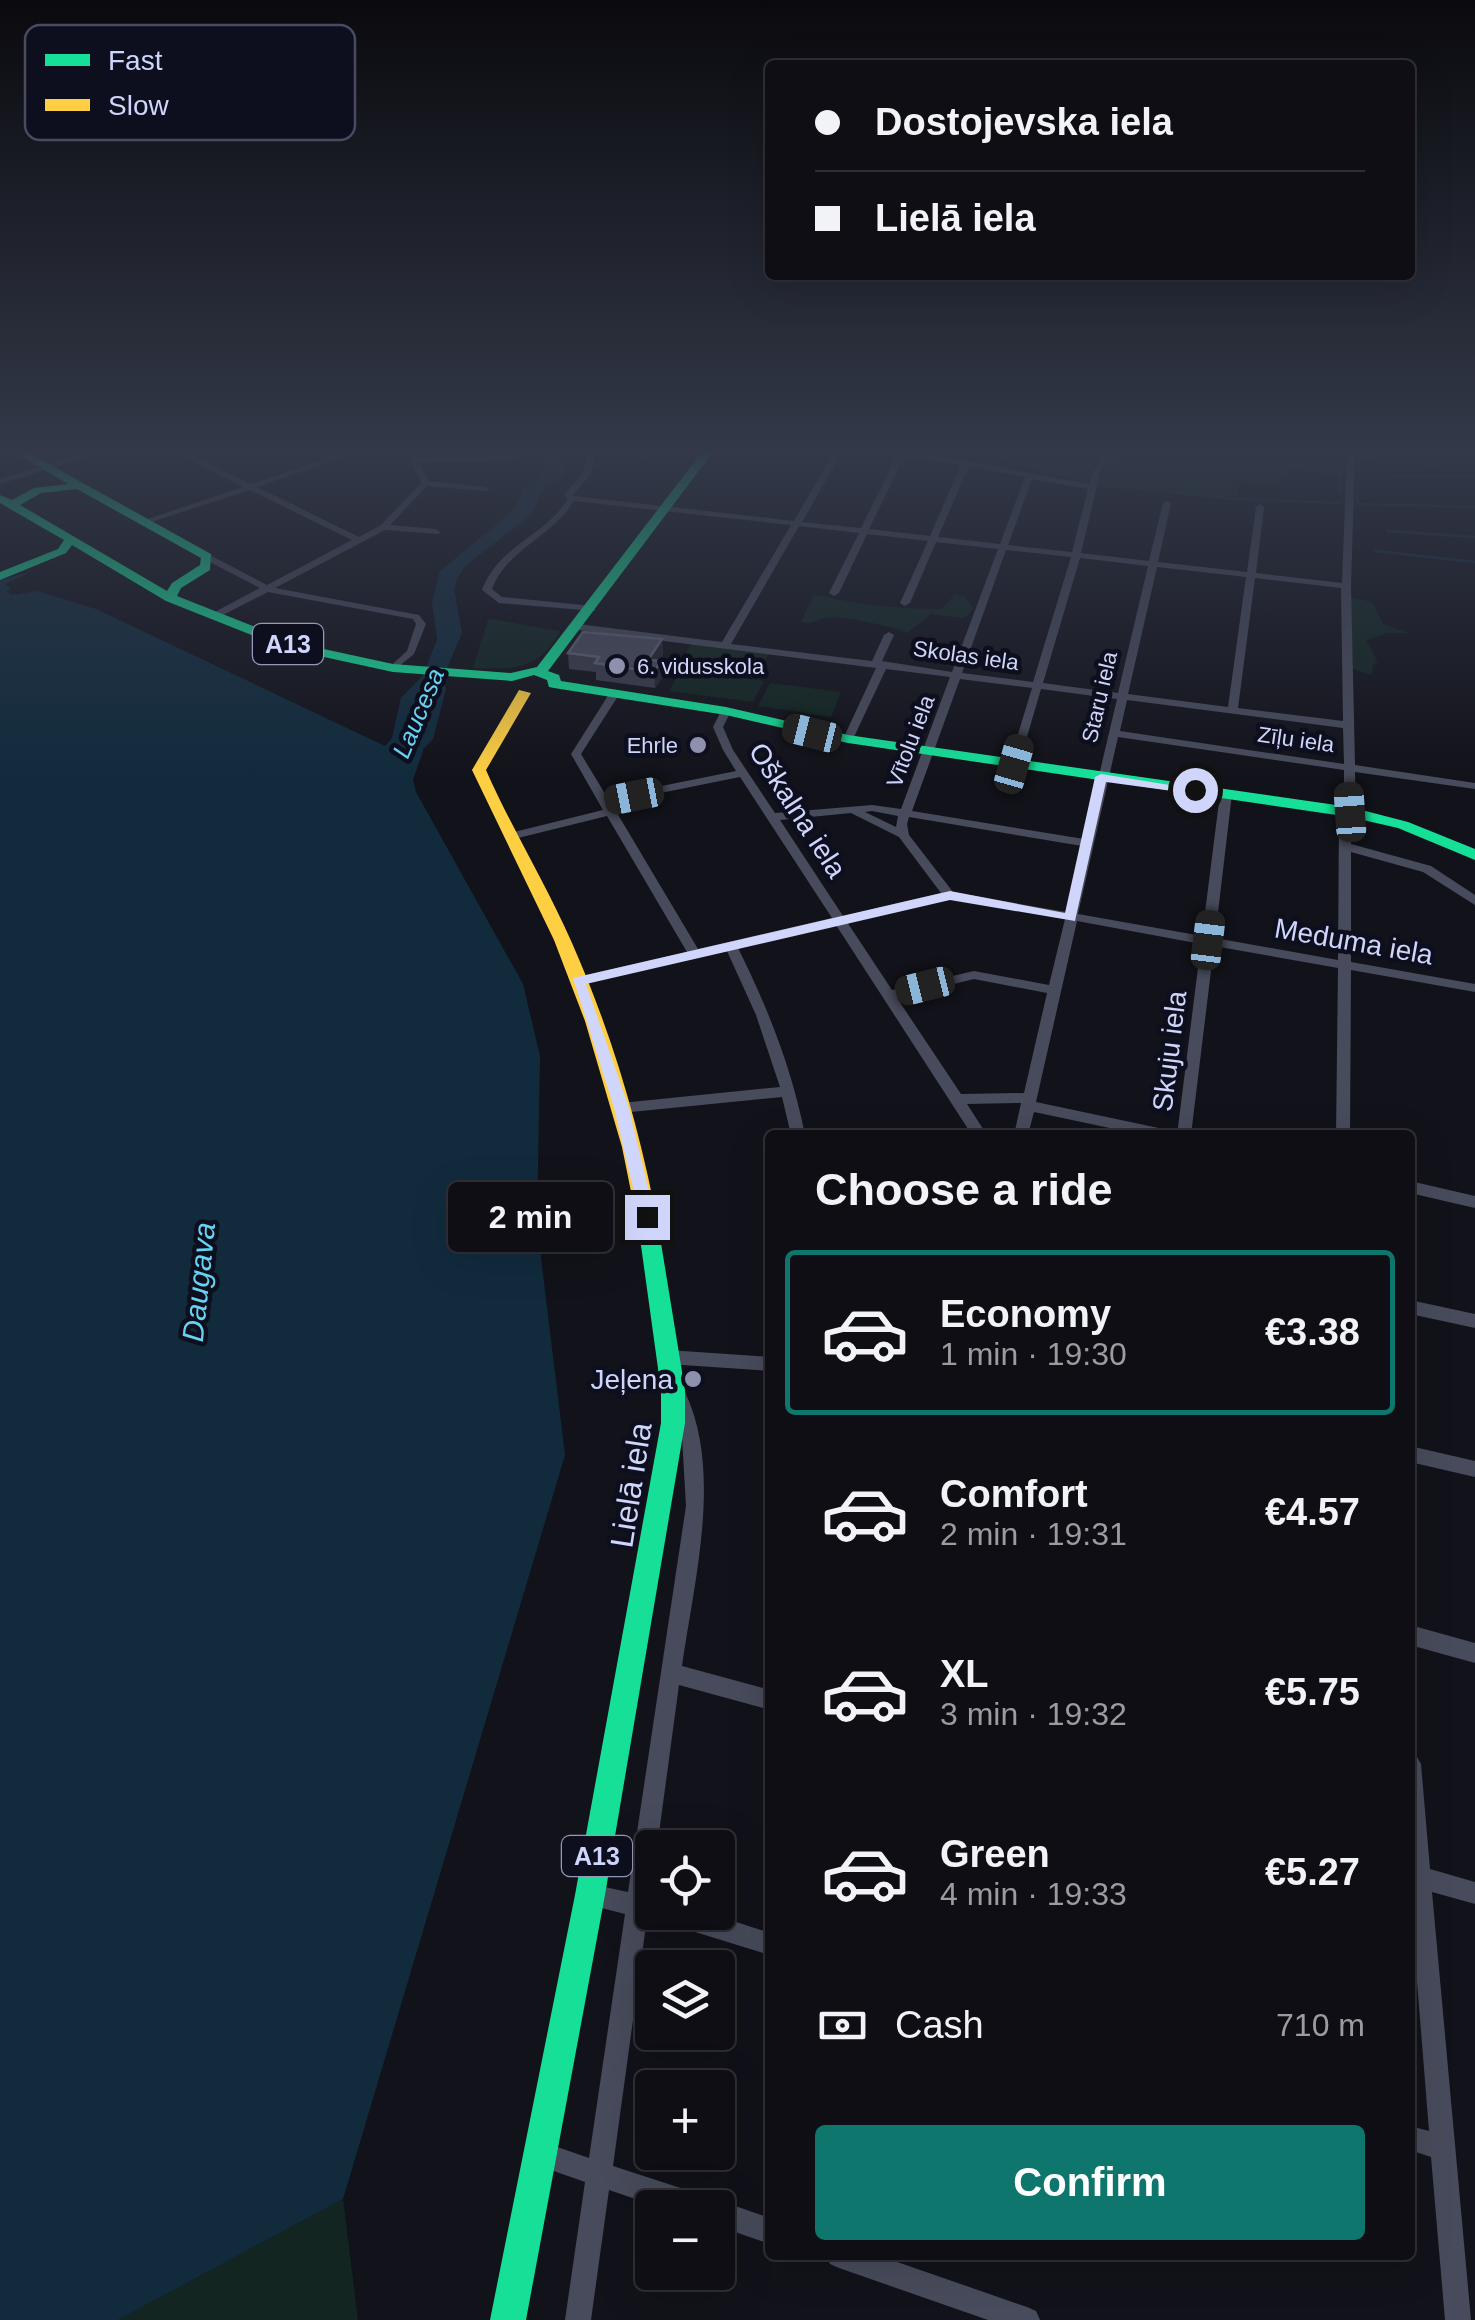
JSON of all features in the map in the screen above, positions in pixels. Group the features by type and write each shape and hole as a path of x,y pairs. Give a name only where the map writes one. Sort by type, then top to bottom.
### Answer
{"main road":[{"name":"A13","path":"0,576 39,560"},
{"name":"A13","path":"35,562 44,560"},
{"name":"A13","path":"96,560 108,562 170,598 318,654 402,669 464,673 538,692 547,678 848,739 1348,812 1403,825 1475,854"},
{"path":"199,560 204,564"},
{"path":"547,678 578,627 628,560"},
{"path":"141,582 165,581 204,564"},
{"path":"170,598 170,590 204,564"},
{"name":"Lielā iela","path":"508,2320 590,1895 674,1423 673,1390 641,1182 622,1108 578,981 545,903 484,787 480,770 518,685"}],"street":[{"path":"214,616 319,560"},
{"path":"505,560 496,567 487,590 494,598 592,609"},
{"path":"725,645 775,560"},
{"path":"834,594 850,560"},
{"path":"904,603 924,560"},
{"name":"Vītolu iela","path":"902,835 904,813 999,560"},
{"path":"1014,764 1075,560"},
{"path":"1112,560 1346,586"},
{"name":"Staru iela","path":"1022,1130 1152,560"},
{"path":"1234,710 1255,560"},
{"path":"1343,1130 1347,560"},
{"path":"204,564 268,589 416,617 421,624 402,669"},
{"name":"Skolas iela","path":"578,627 1348,725"},
{"path":"848,739 889,635"},
{"path":"615,693 576,754 694,953"},
{"name":"Oškalna iela","path":"726,712 718,727 743,773 977,1130"},
{"name":"Zīļu iela","path":"1112,733 1475,786"},
{"path":"510,836 609,806 743,773"},
{"name":"Skuju iela","path":"1185,1130 1226,794"},
{"path":"848,808 902,835 950,896"},
{"path":"773,817 848,808 904,813 1088,843"},
{"path":"1347,846 1427,869 1475,901"},
{"name":"Meduma iela","path":"578,981 950,896 1475,988"},
{"path":"731,946 764,1010 790,1091 797,1130"},
{"path":"890,995 974,975 1053,990"},
{"path":"622,1108 790,1091"},
{"path":"959,1099 1027,1101 1147,1130"},
{"path":"1415,1187 1475,1202"},
{"path":"1415,1308 1475,1321"},
{"path":"668,1357 765,1364"},
{"path":"654,1830 695,1506 691,1434 687,1416 673,1390"},
{"path":"1415,1455 1475,1469"},
{"path":"1415,1636 1475,1653"},
{"path":"672,1673 765,1699"},
{"path":"1458,2320 1415,1876 1475,1892"},
{"path":"590,1895 635,1904"},
{"path":"578,2320 642,1930"},
{"path":"724,1930 765,1942"},
{"path":"1415,2139 1441,2147"},
{"path":"539,2154 652,2190"},
{"path":"735,2219 765,2229"},
{"path":"853,2260 1027,2320"}],"green space":[{"path":"814,594 878,606 942,609 955,594 964,596 974,609 964,618 931,614 907,633 832,617 801,622"},
{"path":"1350,597 1372,602 1383,624 1408,633 1387,633 1366,640 1378,662 1373,665 1372,675 1353,669"},
{"path":"488,620 560,631 553,644 535,660 513,667 473,668"},
{"path":"691,644 770,652 756,675 679,664"},
{"path":"681,670 764,681 753,702 669,691"},
{"path":"770,683 841,692 831,717 758,706"},
{"path":"343,2199 358,2320 118,2320"}],"water":[{"path":"453,560 472,560 465,566 454,589 462,633 443,678 446,689 433,739 424,748 413,780 416,792 523,984 540,1056 537,1225 565,1455 343,2199 118,2320 0,2320 0,580 31,572 5,584 11,589 6,592 12,595 37,591 96,609 385,746 392,738 401,698 423,675 437,640 432,602 440,571"}],"building":[{"path":"583,632 662,639 648,660 661,661 654,672 595,663 599,657 568,653"}],"waterway":[{"path":"1459,560 1475,562"}],"traffic: fast":[{"path":"0,576 39,560"},
{"path":"106,560 170,598 292,646 393,668 512,677 535,670 554,678 554,684"},
{"path":"170,598 176,586 206,567 207,560"},
{"path":"541,671 625,560"},
{"path":"554,684 726,711 848,739 1350,812 1403,825 1475,855"},
{"path":"508,2320 590,1895 673,1423 673,1390 649,1231"}],"traffic: slow":[{"path":"524,693 479,770 579,980 621,1105 649,1231"}],"place":[{"name":"6. vidusskola","path":"617,666"},
{"name":"Ehrle","path":"698,745"},
{"name":"Jeļena","path":"693,1379"}],"route":[{"path":"647,1217 622,1108 578,981 950,896 1070,918 1101,777 1195,790"}],"water label":[{"name":"Laucesa","path":"418,713"},
{"name":"Daugava","path":"199,1282"}]}
